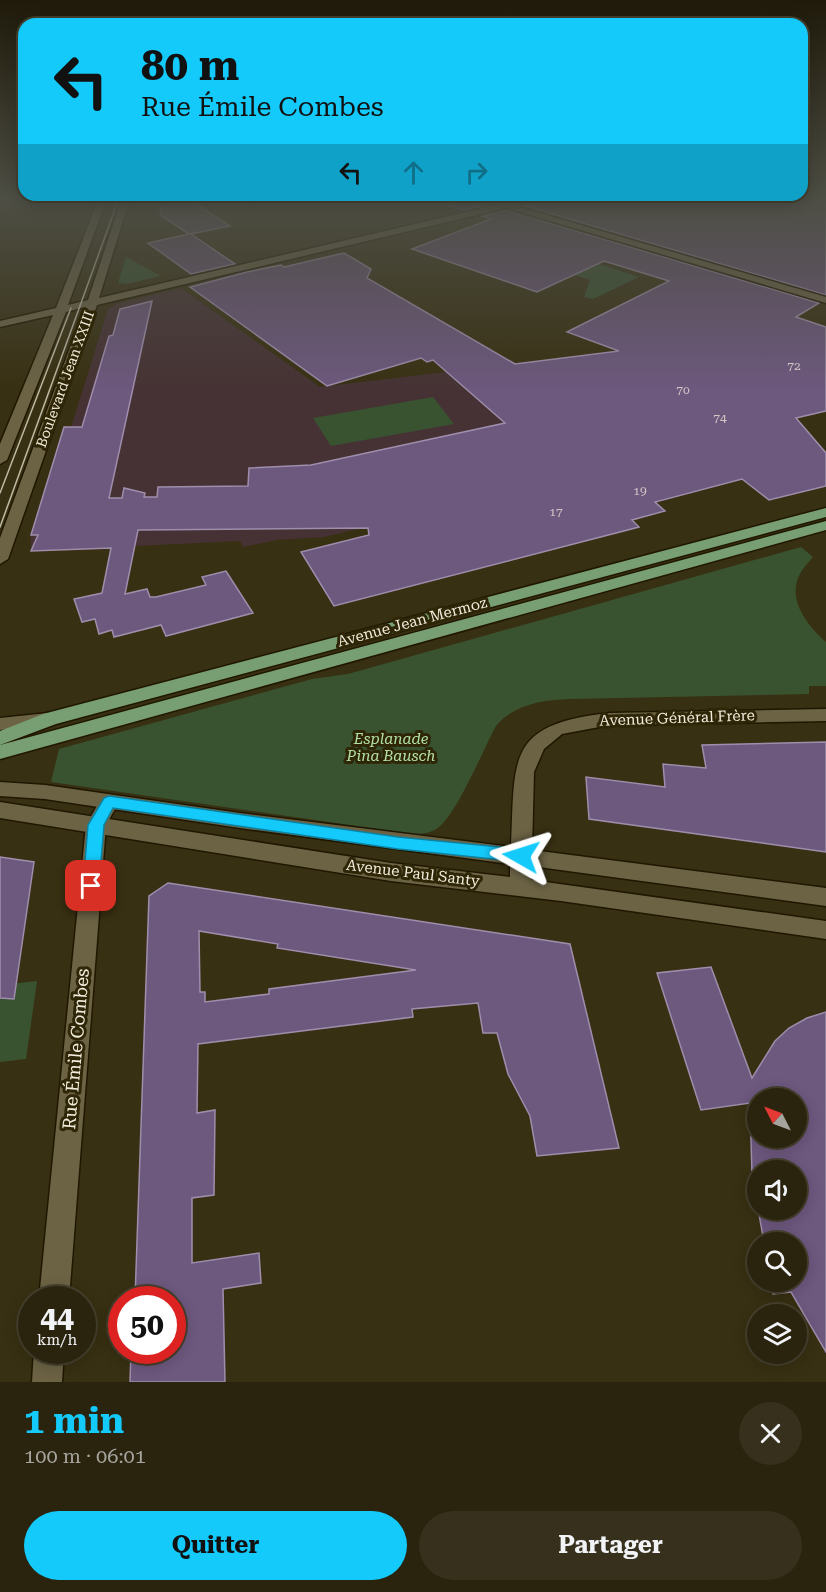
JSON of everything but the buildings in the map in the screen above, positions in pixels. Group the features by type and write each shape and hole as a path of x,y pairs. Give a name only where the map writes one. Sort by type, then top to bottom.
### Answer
{"main road":[{"name":"Boulevard Jean XXIII","path":"0,460 79,262"},
{"name":"Boulevard Jean XXIII","path":"0,560 105,262"},
{"path":"0,324 258,262"},
{"path":"699,262 826,300"},
{"name":"Avenue Jean Mermoz","path":"0,738 50,719 826,512"},
{"name":"Avenue Jean Mermoz","path":"0,752 826,525"},
{"name":"Avenue Général Frère","path":"520,887 526,764 536,742 554,730 579,722 610,719 826,715"},
{"path":"0,724 50,719"},
{"name":"Avenue Paul Santy","path":"0,789 45,792 398,843 521,856 826,897"},
{"name":"Rue Émile Combes","path":"55,1286 96,825 109,802"},
{"name":"Avenue Paul Santy","path":"0,810 391,872 520,887 826,930"},
{"path":"47,1382 49,1364"}],"shaded area":[{"path":"181,288 320,387 546,360 670,455 324,537 277,540 243,547 240,541 31,551 31,535 68,437 108,309 119,303"}],"green space":[{"path":"124,262 136,262 161,276 127,284 118,283"},
{"path":"537,262 594,262 639,277 593,299 584,297 590,280"},
{"path":"433,397 454,424 331,446 313,418"},
{"name":"Esplanade Pina Bausch","path":"801,547 813,557 799,576 796,595 807,621 826,642 826,686 809,686 809,694 571,699 540,702 520,708 496,726 455,807 440,826 431,832 413,834 51,782 59,749 312,679 348,674"},
{"path":"37,981 26,1059 0,1062 0,985"}],"tram line":[{"path":"0,527 96,262"},
{"path":"0,493 71,308"}],"route":[{"path":"91,886 96,825 109,802 398,843 521,856"}]}
